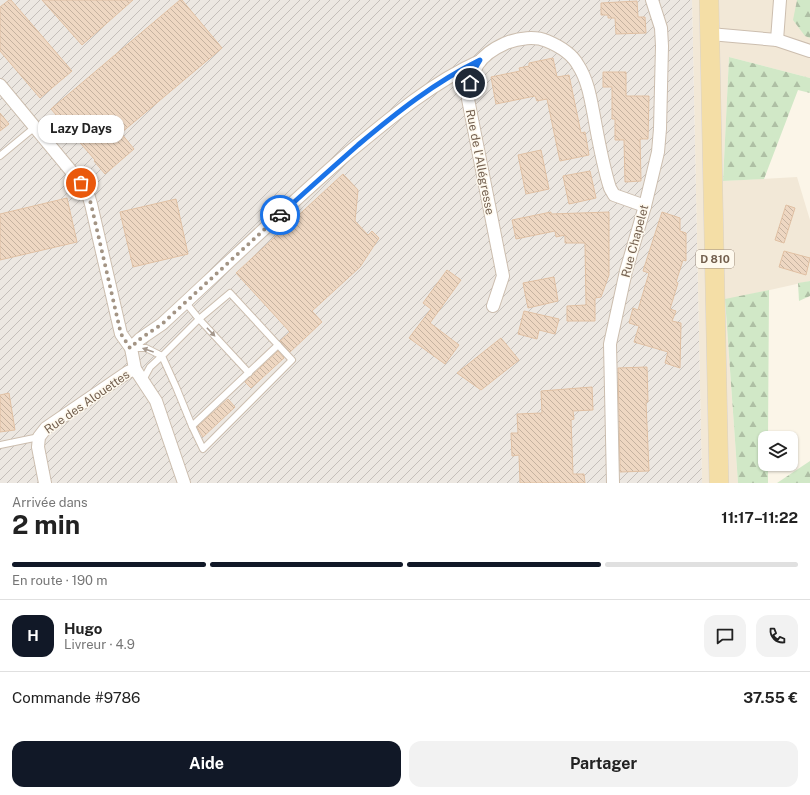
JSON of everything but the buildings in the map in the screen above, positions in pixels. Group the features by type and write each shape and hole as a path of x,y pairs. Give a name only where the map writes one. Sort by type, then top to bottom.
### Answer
{"main road":[{"name":"D 810","path":"709,0 719,483"}],"street":[{"name":"Rue Chapelet","path":"613,483 610,344 626,271 645,206 658,152 660,129 661,28 652,0"},
{"path":"777,40 780,0"},
{"path":"710,34 777,40 810,51"},
{"name":"Rue de l'Allégresse","path":"493,306 503,276 468,99 473,72 480,60 491,50 508,42 524,38 540,38 568,52 578,64 589,92 610,188 614,195 645,206"},
{"path":"130,348 162,324 186,303 319,179 387,121 436,85 480,60"},
{"name":"Rue des Alouettes","path":"0,85 81,183 88,194 121,334 130,348 135,370 156,401 184,483"},
{"name":"Rue des Alouettes","path":"45,483 38,447 39,437 46,428 128,372 135,370"}],"lane":[{"path":"0,156 35,127"},
{"path":"130,348 146,348 162,356 203,449 292,360 230,293 199,320 162,356 150,367 143,380"},
{"path":"186,303 199,320 249,373"},
{"path":"192,426 278,345"},
{"path":"0,445 39,437"}],"shaded area":[{"path":"0,0 692,0 702,483 0,483"},
{"path":"692,0 810,0 810,78 729,57 723,181 797,177 810,220 810,281 725,300 738,483 702,483"}],"green space":[{"path":"797,0 810,0 810,38 805,36 793,20"},
{"path":"729,57 810,78 810,93 798,90 764,179 723,181"},
{"path":"810,281 810,296 799,301 798,283"},
{"path":"769,290 768,431 758,431 758,471 768,471 768,483 738,483 725,299"},
{"path":"810,461 810,483 777,483 795,471 798,471 798,469"}],"way so far":[{"path":"81,183 88,194 91,204 121,334 130,348 162,324 280,215"}],"place":[{"name":"Lazy Days","path":"81,183"}],"route":[{"path":"280,215 319,179 398,111 436,85 480,60 473,72 470,83"}]}
